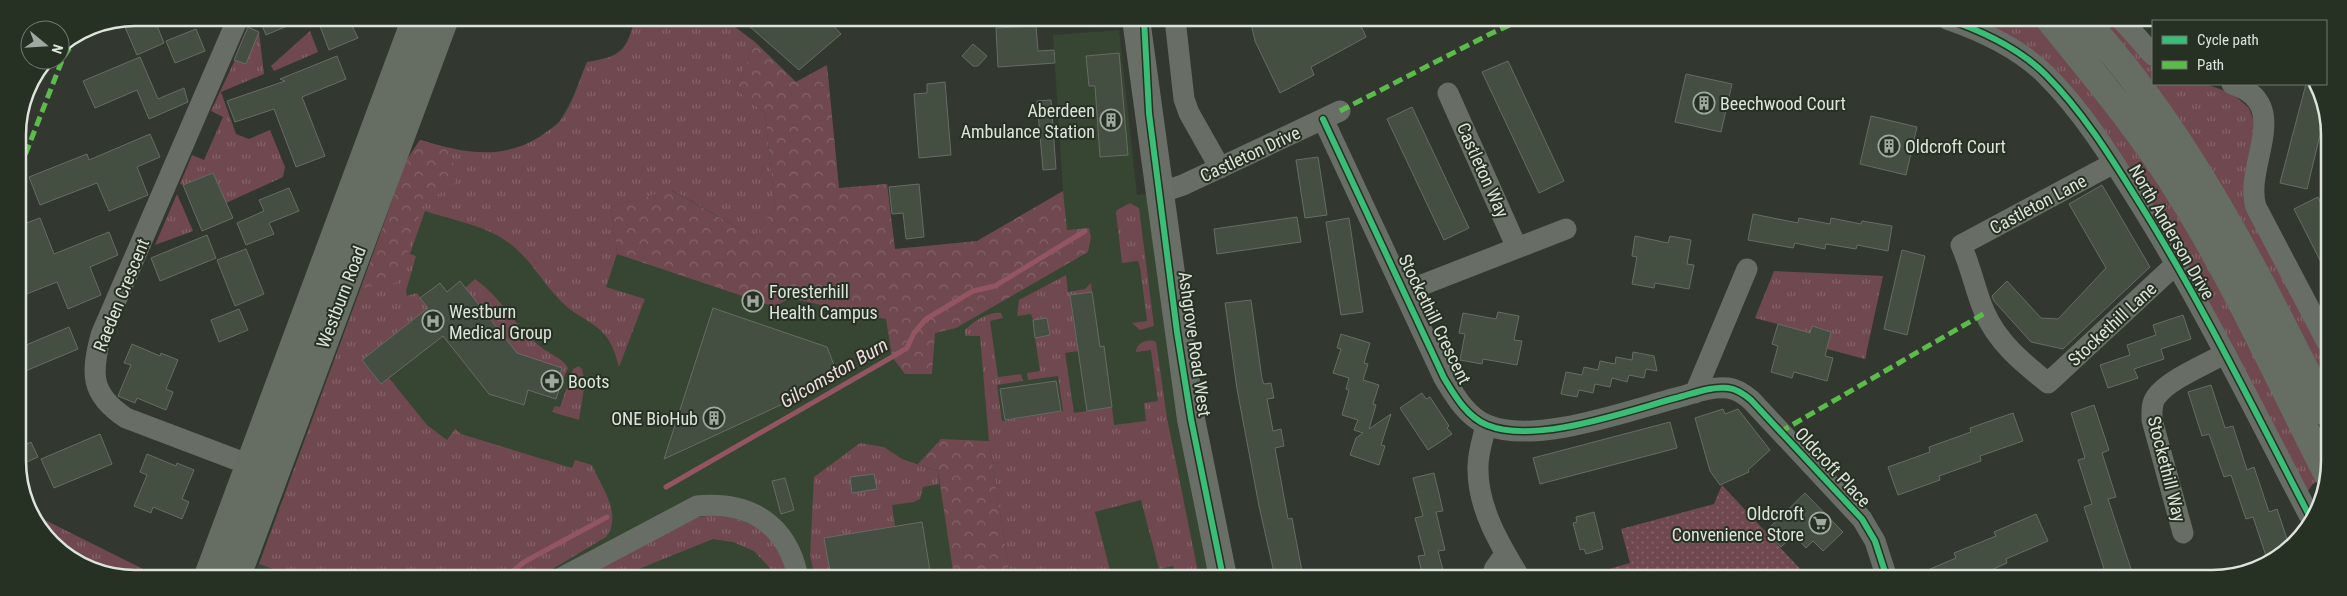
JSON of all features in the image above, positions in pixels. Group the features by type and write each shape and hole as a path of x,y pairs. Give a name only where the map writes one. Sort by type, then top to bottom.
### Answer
{"main road":[{"name":"Westburn Road","path":"210,570 413,26"},
{"name":"Westburn Road","path":"239,570 442,26"},
{"name":"North Anderson Drive","path":"2055,26 2131,122 2182,196 2222,267 2321,461"},
{"path":"2089,26 2153,105 2206,184 2229,224 2321,401"}],"street":[{"name":"Raeden Crescent","path":"235,26 101,335 94,361 96,385 109,407 135,422 275,474"},
{"name":"Ashgrove Road West","path":"1137,26 1191,419 1222,570"},
{"name":"Ashgrove Road West","path":"1144,26 1149,113"},
{"path":"1176,26 1186,106 1220,168"},
{"name":"North Anderson Drive","path":"1962,26 1987,36 2017,52 2045,73 2069,101 2114,163 2176,264 2307,512"},
{"path":"2127,26 2152,54"},
{"path":"2234,85 2247,90 2253,95 2258,100 2263,112 2264,128 2252,196 2321,331"},
{"name":"Castleton Way","path":"1448,93 1517,248"},
{"name":"Castleton Drive","path":"1159,192 1183,185 1332,115"},
{"name":"Stockethill Crescent","path":"1332,115 1404,292 1444,378 1458,400 1470,414 1486,425 1523,432 1547,430 1695,393 1728,388 1740,392 1751,400 1780,432"},
{"name":"Castleton Lane","path":"2048,383 2024,365 1995,331 1985,313 1962,246 2114,163"},
{"path":"1404,292 1566,229"},
{"name":"Stockethill Lane","path":"2048,383 2176,264"},
{"path":"1695,393 1747,268"},
{"name":"Stockethill Way","path":"2183,533 2152,420 2152,406 2156,397 2165,388 2224,354"},
{"path":"1486,425 1479,454 1480,484 1486,511 1505,554 1515,570"},
{"name":"Oldcroft Place","path":"1780,432 1862,519 1875,541 1884,570"},
{"path":"576,570 697,506 713,504 745,510 763,518 786,541 794,558 797,570"},
{"path":"1494,570 1505,554"}],"shaded area":[{"name":"Foresterhill Health Campus","path":"633,26 734,26 755,42 795,82 827,65 839,188 887,184 895,249 977,241 1063,191 1053,35 1119,30 1137,195 1159,193 1222,570 256,570 406,161 420,140 474,153 500,153 532,143 559,122 572,98 587,62 612,57 629,42"}],"green space":[{"path":"633,26 734,26 755,42 736,89 765,113 775,208 754,237 672,190 611,207 617,254 606,287 645,299 619,367 612,347 605,335 566,306 520,252 491,232 425,211 410,254 416,256 406,291 407,296 417,293 428,308 362,360 381,384 389,378 427,425 447,440 455,429 461,434 572,468 575,460 592,465 612,511 611,529 606,537 551,570 276,570 259,564 406,161 420,140 468,151 484,152 515,148 530,142 557,125 565,114 587,62 615,54 621,50 629,38"},
{"path":"1977,26 2040,26 2083,73 2174,202 2319,480 2307,492 2056,74"},
{"path":"2100,26 2118,26 2152,63 2152,85 2209,85 2233,94 2249,108 2256,127 2247,203 2321,345 2321,381"},
{"path":"310,31 318,52 274,71 271,66"},
{"path":"259,32 264,74 221,92 236,134 249,139 270,130 285,167 283,177 226,203 213,173 183,185 180,184 192,155 204,160 223,117 211,111 235,60 246,64"},
{"path":"755,42 796,82 827,65 839,188 887,184 895,249 977,241 1063,191 1067,230 1089,228 1091,237 1088,252 956,328 935,333 932,374 905,374 892,357 886,319 789,298 775,307 617,254 611,207 671,190 754,237 775,208 765,113 736,89"},
{"path":"420,140 451,149 456,183 422,207 398,282 361,288 406,161"},
{"path":"177,194 193,231 155,245"},
{"path":"1130,203 1139,208 1154,326 1140,330 1132,323 1147,321 1140,267 1138,261 1122,263 1116,213 1117,210"},
{"path":"1774,271 1883,276 1865,359 1827,349 1831,332 1812,327 1810,333 1755,318"},
{"path":"1066,275 1068,292 1085,289 1091,283 1092,292 1070,296 1078,351 1065,353 1074,413 1112,407 1114,425 1146,421 1144,403 1158,401 1151,350 1136,352 1138,346 1143,342 1156,342 1167,418 1198,570 1174,570 1173,566 1159,569 1141,500 1095,512 1110,570 1009,570 989,441 980,336 965,336 965,330 982,318 1001,313 1003,318 990,321 998,377 1021,374 1023,381 997,385 1002,421 1063,411 1058,376 1028,380 1027,373 1040,371 1035,338 1050,335 1047,318 1033,320 1031,314 1017,316 1019,300"},
{"path":"475,279 493,295 532,339 544,350 565,364 568,368 561,384 557,383 562,368 517,353 465,288"},
{"path":"579,366 582,369 585,382 579,420 552,412 555,406 560,407 573,369"},
{"path":"941,439 989,441 1009,570 953,570 938,471 918,464"},
{"path":"860,443 884,447 902,459 938,471 939,484 923,487 920,499 914,502 892,505 895,526 825,538 830,570 813,570 810,556 814,477"},
{"path":"1722,485 1801,570 1606,570 1630,563 1621,529 1714,504"},
{"path":"720,514 757,527 773,541 786,570 770,570 754,551 733,542 713,539 636,570 595,570 694,518"},
{"path":"44,520 145,570 114,568 87,559 63,543"}],"building":[{"path":"157,26 164,43 137,55 125,27"},
{"path":"262,26 287,26 266,35"},
{"path":"320,26 352,26 358,38 329,50"},
{"path":"749,26 834,26 841,34 799,70"},
{"path":"1036,26 1038,51 1054,50 1055,63 998,67 996,28"},
{"path":"1252,26 1361,26 1366,37 1311,67 1314,75 1280,93 1255,41"},
{"path":"248,27 259,32 246,64 234,60"},
{"path":"196,29 205,51 175,63 166,41"},
{"path":"973,44 987,56 978,66 973,66 962,56"},
{"name":"Aberdeen Ambulance Station","path":"1119,53 1128,155 1100,157 1095,86 1089,86 1086,56"},
{"path":"337,56 346,79 302,97 325,156 296,167 274,109 235,122 227,101 285,81 280,79"},
{"path":"140,57 158,99 184,88 188,102 149,119 137,90 95,108 83,81"},
{"path":"1508,61 1564,181 1539,193 1482,72"},
{"name":"Beechwood Court","path":"1686,74 1732,84 1721,132 1675,122"},
{"path":"945,82 951,155 919,158 914,94 927,93 927,84"},
{"path":"2306,85 2308,85 2319,114 2321,131 2307,189 2280,183"},
{"path":"1051,100 1056,169 1043,170 1037,101"},
{"path":"1412,107 1469,228 1444,240 1387,119"},
{"name":"Oldcroft Court","path":"1871,116 1917,127 1906,175 1860,164"},
{"path":"150,134 160,157 137,167 148,195 109,211 97,183 40,205 29,177 87,154 89,160"},
{"path":"1318,157 1327,215 1305,218 1296,160"},
{"path":"213,173 233,218 202,231 183,185"},
{"path":"919,184 924,237 906,239 903,213 892,214 889,187"},
{"path":"2102,185 2150,267 2063,349 2031,342 1994,301 1992,296 2007,281 2041,318 2058,319 2106,268 2069,204"},
{"path":"289,188 299,211 269,223 274,234 246,245 237,223 264,211 259,200"},
{"path":"2318,197 2321,203 2321,262 2294,209"},
{"path":"1753,214 1798,223 1799,218 1830,224 1831,218 1861,224 1862,221 1892,226 1888,251 1857,245 1856,249 1826,244 1825,249 1795,243 1793,248 1748,240"},
{"path":"1297,217 1301,242 1217,254 1214,229"},
{"path":"40,218 54,254 109,232 118,255 90,267 101,295 68,309 57,282 26,294 26,223"},
{"path":"1349,218 1363,312 1341,315 1326,222"},
{"path":"207,235 216,258 160,281 151,258"},
{"path":"1635,236 1668,243 1670,236 1691,240 1687,264 1694,265 1689,289 1655,283 1654,288 1632,284 1637,257 1632,256"},
{"path":"246,249 264,294 235,306 217,260"},
{"path":"1902,250 1925,256 1907,335 1884,329"},
{"path":"460,281 517,353 562,368 557,383 561,384 556,399 528,390 524,405 489,394 443,336 381,384 362,360 428,308 420,298 440,283 447,292"},
{"path":"1092,292 1100,347 1104,346 1112,407 1087,411 1070,295"},
{"path":"1251,300 1262,379 1264,384 1271,383 1274,398 1267,399 1273,431 1281,429 1284,446 1275,448 1288,519 1292,518 1302,570 1273,570 1259,506 1237,389 1225,303"},
{"name":"ONE BioHub","path":"713,308 827,347 839,378 664,459"},
{"path":"239,309 248,330 219,342 211,320"},
{"path":"1498,312 1519,316 1514,340 1522,341 1517,365 1483,359 1482,364 1460,360 1465,334 1459,333 1463,313 1496,319"},
{"path":"2183,315 2191,339 2161,349 2164,359 2134,369 2138,378 2108,388 2100,365 2130,355 2127,345 2156,335 2153,325"},
{"path":"1047,318 1050,335 1035,338 1033,320"},
{"path":"1778,324 1810,333 1812,326 1831,332 1825,356 1833,358 1827,381 1794,372 1792,378 1771,372 1778,346 1772,344"},
{"path":"69,327 78,349 26,371 26,345"},
{"path":"1341,334 1370,343 1364,363 1368,364 1363,380 1379,385 1373,404 1376,405 1369,429 1391,414 1381,445 1385,446 1379,465 1350,455 1356,438 1363,433 1354,430 1358,420 1342,415 1349,390 1346,389 1349,378 1333,373 1341,349 1337,348"},
{"path":"132,344 160,356 161,353 178,360 166,389 173,392 166,410 137,398 135,403 118,396 131,365 124,363"},
{"path":"1633,352 1654,356 1657,371 1646,369 1644,378 1629,375 1627,382 1612,378 1610,387 1595,384 1593,393 1579,390 1577,397 1561,394 1566,372 1582,375 1584,367 1598,370 1600,361 1615,364 1616,357 1632,360"},
{"path":"1056,381 1061,411 1005,420 1000,389"},
{"path":"2211,385 2225,428 2233,426 2247,470 2254,467 2269,512 2277,509 2287,540 2266,555 2253,517 2246,519 2231,475 2224,477 2209,434 2202,436 2188,392"},
{"path":"1422,393 1426,399 1430,397 1449,426 1447,428 1452,434 1428,450 1400,408"},
{"path":"2094,405 2109,450 2102,453 2116,497 2108,499 2131,570 2104,570 2084,507 2092,504 2078,460 2085,458 2071,413"},
{"path":"1723,409 1725,414 1738,409 1770,450 1748,470 1749,472 1720,485 1710,471 1695,418"},
{"path":"2013,413 2023,441 1980,456 1981,461 1939,476 1940,480 1898,495 1888,467 1930,452 1929,447 1971,432 1970,428"},
{"path":"1670,422 1677,448 1540,484 1533,458"},
{"path":"100,434 112,464 54,488 41,459"},
{"path":"31,442 38,457 26,462 26,461 26,444"},
{"path":"147,454 176,466 177,463 194,470 182,499 189,502 182,519 153,507 151,513 134,506 147,475 140,472"},
{"path":"1434,473 1443,511 1436,512 1445,550 1438,551 1443,570 1421,570 1418,556 1425,555 1415,518 1423,516 1413,478"},
{"path":"874,474 877,489 852,493 850,477"},
{"path":"785,478 794,510 781,514 772,481"},
{"path":"1805,493 1843,532 1823,551 1813,541 1806,548 1794,535 1781,547 1766,531"},
{"path":"1594,512 1603,549 1586,554 1584,549 1580,550 1573,523 1577,522 1576,517"},
{"path":"2036,514 2048,541 2006,559 2007,563 1991,570 1928,570 1956,558 1954,553 1996,536 1994,532"},
{"path":"922,522 930,570 830,570 824,538"}],"waterway":[{"name":"Gilcomston Burn","path":"666,487 907,348 914,333 926,319 973,291 995,286 1085,231"},
{"name":"Gilcomston Burn","path":"514,570 524,562 607,517"}],"marked path":[{"path":"1340,111 1508,26"},
{"path":"26,153 63,58 69,49"},
{"path":"1780,432 1985,313"}],"cycle path":[{"path":"1144,26 1149,113 1177,332 1191,419 1222,570"},
{"path":"1966,26 2000,42 2036,66 2059,89 2094,133 2182,274 2307,512"},
{"path":"1323,119 1444,378 1462,405 1473,417 1487,425 1507,430 1555,429 1607,418 1708,389 1734,389 1751,400 1862,519 1875,541 1884,570"}],"place":[{"name":"Beechwood Court","path":"1704,103"},
{"name":"Aberdeen Ambulance Station","path":"1111,120"},
{"name":"Oldcroft Court","path":"1889,146"},
{"name":"Foresterhill Health Campus","path":"753,301"},
{"name":"Westburn Medical Group","path":"433,321"},
{"name":"Boots","path":"552,381"},
{"name":"ONE BioHub","path":"714,418"},
{"name":"Oldcroft Convenience Store","path":"1820,523"}]}
